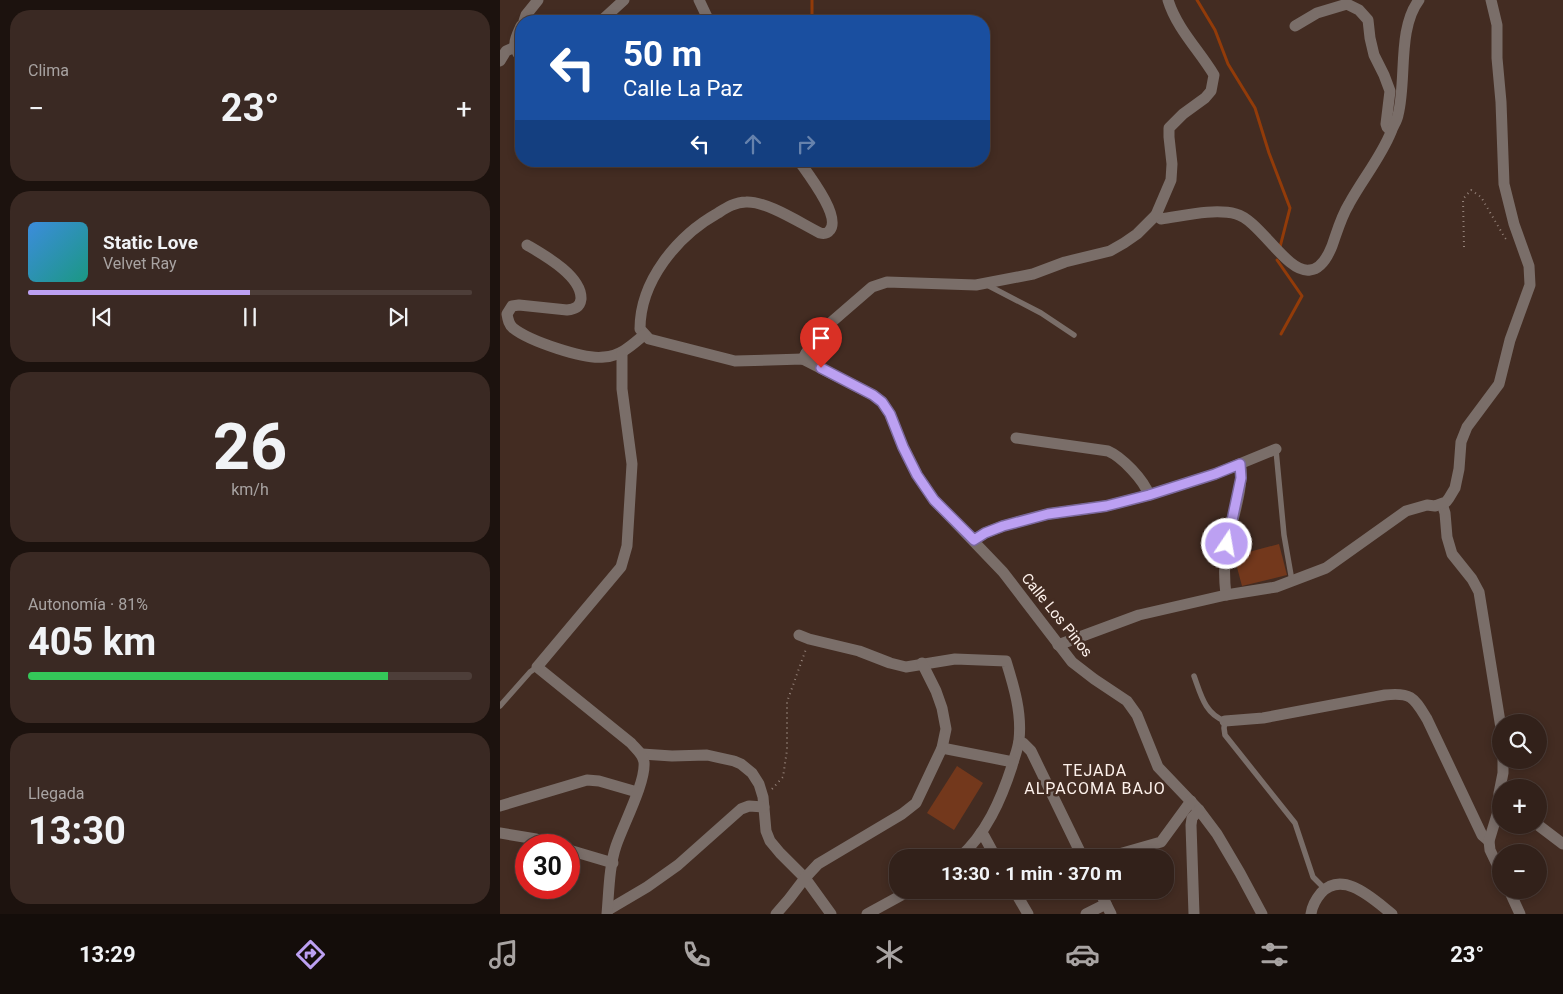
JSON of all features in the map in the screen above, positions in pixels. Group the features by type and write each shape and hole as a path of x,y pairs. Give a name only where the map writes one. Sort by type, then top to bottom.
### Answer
{"street":[{"path":"526,15 538,0"},
{"path":"608,15 624,0"},
{"path":"699,0 706,15"},
{"path":"803,167 830,210 834,221 829,232 820,233 785,214 761,205 746,202 733,204 712,216 682,239 664,262 651,282 645,296 640,322 640,329 644,335 649,339 735,361 803,359 820,332 872,286 887,282 976,284 1033,274 1065,262 1110,251 1137,234 1156,216 1171,180 1172,164 1168,137 1170,128 1183,114 1205,98 1211,91 1214,80 1214,75 1208,64 1184,33 1171,10 1168,0"},
{"path":"1156,216 1160,219 1217,212 1237,214 1254,225 1300,270 1310,270 1320,266 1328,256 1347,206 1388,139 1398,117 1402,97 1404,54 1409,16 1418,0"},
{"path":"1058,645 1139,615 1276,587 1292,581 1326,568 1406,511 1442,504 1449,498 1455,488 1460,469 1461,442 1466,427 1499,384 1510,340 1530,285 1529,266 1514,224 1504,184 1497,25 1491,0"},
{"path":"1296,26 1317,13 1347,4 1359,10 1368,20 1374,56 1390,91 1386,124 1391,131"},
{"path":"500,61 506,51 515,47 515,40"},
{"path":"527,245 550,258 570,276 580,290 581,300 575,309 567,310 519,305 512,306 507,314 508,322 513,328 544,344 575,354 604,358 622,353 644,335"},
{"path":"607,912 612,863 616,847 642,778 644,762 642,754 632,743 537,667 621,567 627,546 632,464 622,389 622,353"},
{"name":"Calle Los Pinos","path":"803,359 873,395 882,402 890,414 917,475 934,500 974,540 1002,572 1072,662 1127,700 1158,767 1195,806 1217,834 1262,914"},
{"path":"1016,438 1108,451 1116,455 1129,468 1142,482 1149,495"},
{"path":"974,540 985,533 1003,526 1048,514 1106,506 1149,495 1215,474 1276,449"},
{"path":"1226,596 1227,544 1241,478 1240,464"},
{"path":"1442,504 1445,513 1446,537 1452,554 1472,579 1479,592 1499,714"},
{"path":"804,637 859,651 890,663 906,666 955,659 1006,661 1015,692 1019,719 1019,742 1005,786 981,834 967,849"},
{"path":"776,914 818,864 902,814 916,803 942,748 946,729 936,691 922,663"},
{"path":"1225,721 1263,718 1385,695 1405,694 1418,705 1427,719 1482,835 1489,841"},
{"path":"1019,742 1031,751 1079,849"},
{"path":"942,748 1013,762"},
{"path":"642,754 672,756 707,754 734,761 752,773 759,784 764,802 766,831 770,841 805,878 831,914"},
{"path":"500,806 587,780 599,781 637,792"},
{"path":"607,912 678,865 741,809 764,802"},
{"path":"1136,849 1161,842 1179,817 1195,806"},
{"path":"1194,914 1191,825 1195,806"},
{"path":"1492,832 1489,841 1492,854"},
{"path":"1547,832 1563,844"},
{"path":"500,833 515,836"},
{"path":"981,834 991,849"},
{"path":"580,853 612,863"},
{"path":"1311,914 1313,904 1325,889 1343,884 1363,892 1392,914"},
{"path":"867,914 894,899"},
{"path":"1019,899 1028,914"},
{"path":"1513,899 1520,914"},
{"path":"1086,914 1109,909"}],"lane":[{"path":"987,282 989,286 1041,313 1074,335"},
{"path":"1276,449 1284,536 1292,581"},
{"path":"500,706 530,672 537,667"},
{"path":"1194,676 1212,715 1225,721 1225,735 1296,823 1313,877 1325,889"}],"path":[{"path":"1464,247 1463,199 1471,190 1481,197 1505,238 1512,244"},
{"path":"764,802 783,777 787,750 787,702 804,637"}],"shaded area":[{"path":"1279,544 1287,575 1242,586 1234,556"},
{"path":"957,766 983,783 954,830 927,813"}],"waterway":[{"path":"812,0 812,15"},
{"path":"1197,0 1215,30 1228,64 1255,108 1269,153 1290,208 1280,247"},
{"path":"1277,260 1302,296 1281,334"}],"district":[{"name":"TEJADA ALPACOMA BAJO","path":"1095,779"}],"route":[{"path":"821,368 873,395 882,402 890,414 917,475 934,500 974,540 985,533 1003,526 1048,514 1106,506 1149,495 1240,464 1241,478 1227,544"}]}
